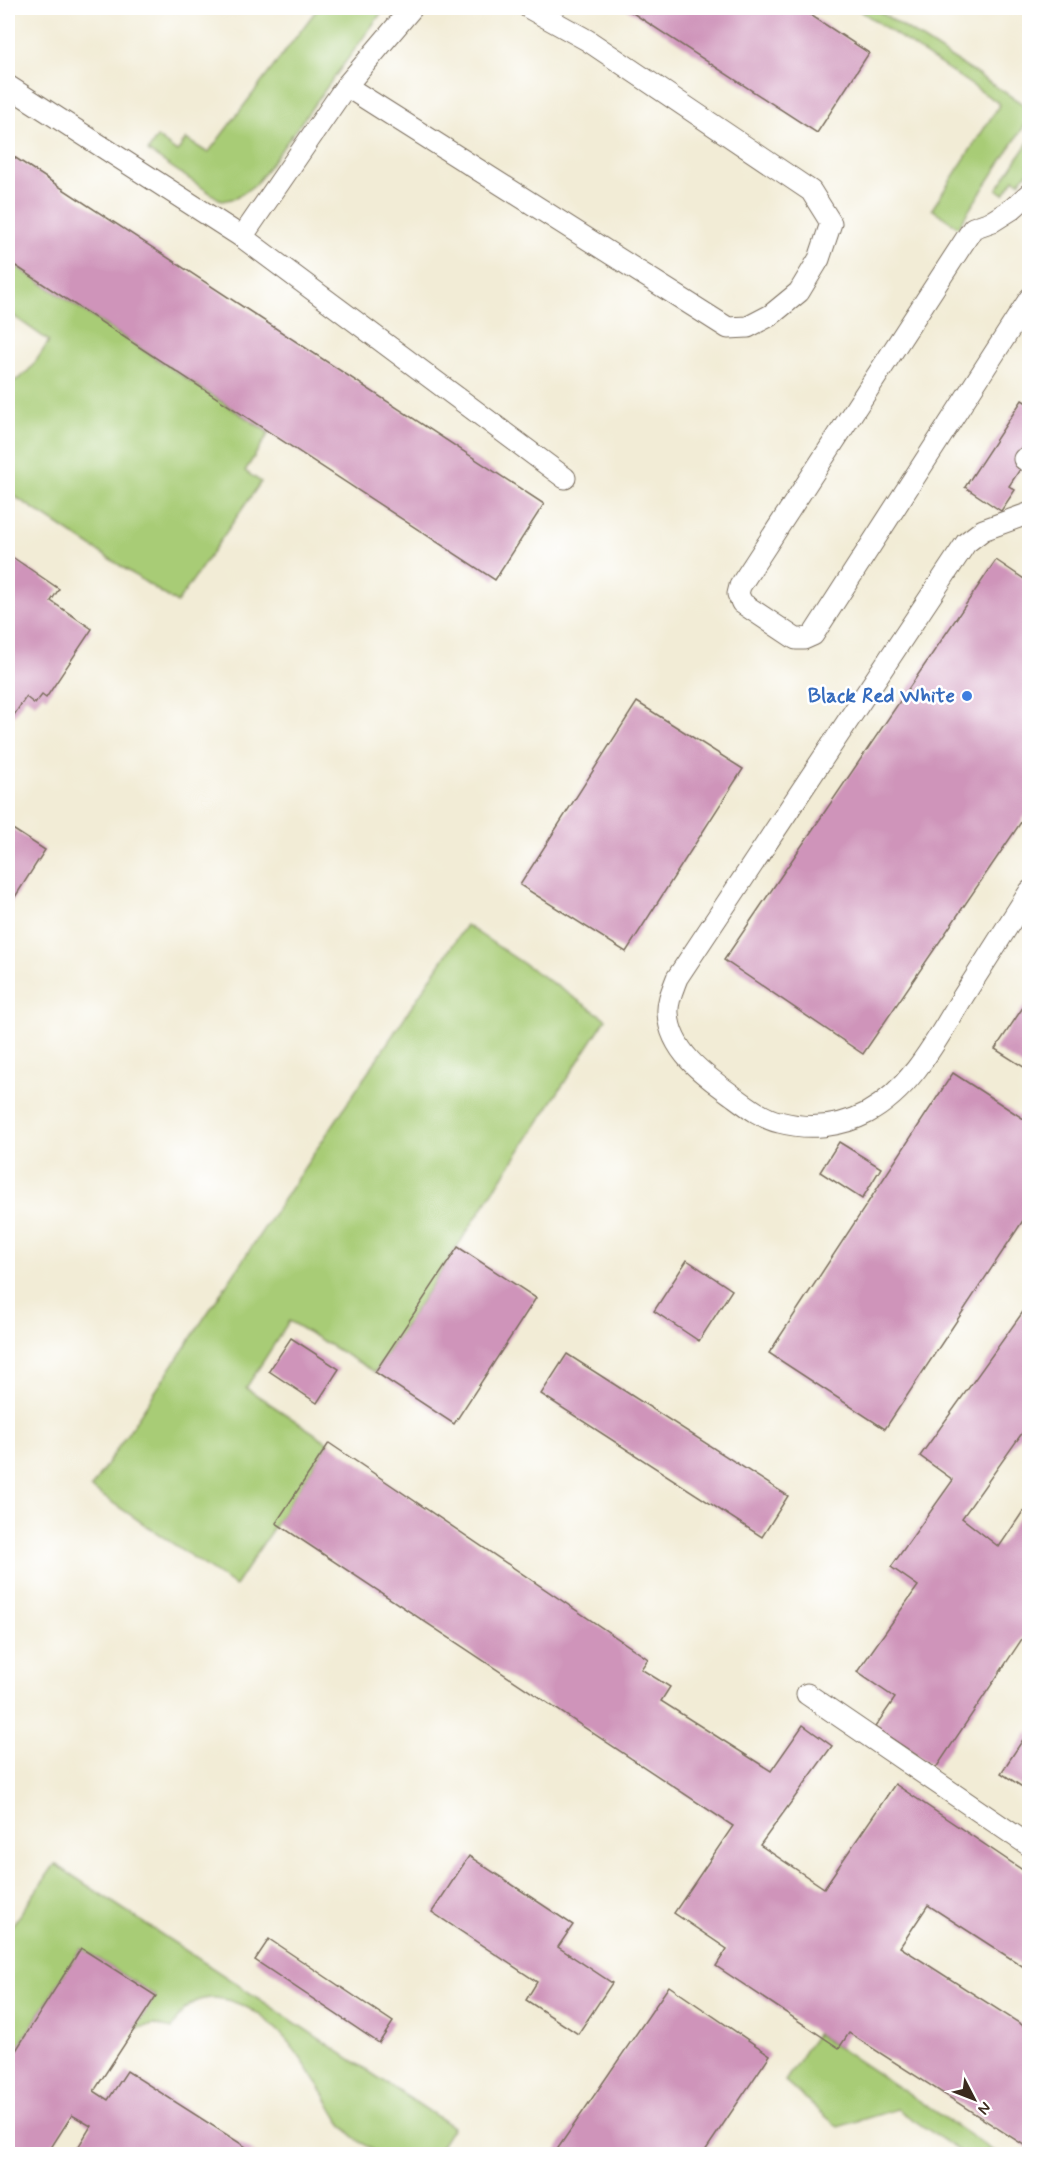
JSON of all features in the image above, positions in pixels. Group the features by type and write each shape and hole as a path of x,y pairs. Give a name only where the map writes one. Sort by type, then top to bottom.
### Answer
{"lane":[{"path":"242,237 345,86 412,8"},
{"path":"345,86 728,328 748,327 771,315 799,292 819,259 831,222 811,191 587,40 529,8"},
{"path":"8,86 242,237 565,478"},
{"path":"1029,193 1012,209 993,221 973,228 740,586 738,594 741,603 796,639 804,639 813,635 1029,297"},
{"path":"1029,513 983,530 966,543 677,978 670,996 668,1012 674,1038 702,1073 756,1113 778,1122 814,1128 838,1124 867,1113 885,1101 904,1083 926,1056 1029,891"},
{"path":"807,1694 1029,1846"}],"green space":[{"path":"318,8 385,8 256,184 236,198 222,201 148,151 157,137 177,152 186,139 208,153"},
{"path":"856,8 874,8 1029,108 1029,119 958,227 932,209 1000,104"},
{"path":"1029,141 1029,171 1019,182 1014,179 1004,194 997,189"},
{"path":"8,261 269,433 245,471 261,482 177,603 8,492 8,383 27,372 49,341 8,312"},
{"path":"466,925 606,1019 375,1372 289,1321 246,1388 329,1443 235,1586 91,1488"},
{"path":"55,1864 453,2127 436,2154 400,2156 381,2154 354,2137 341,2123 305,2065 283,2036 270,2023 240,2004 222,1999 205,1999 185,2009 172,2029 155,2025 135,2028 156,1996 81,1948 8,2063 8,1931"},
{"path":"816,2034 998,2154 964,2154 897,2109 838,2127 785,2081"}],"building":[{"path":"625,8 800,8 869,53 817,133"},
{"path":"8,153 544,504 495,580 8,261"},
{"path":"1022,400 1030,405 1030,454 1009,486 1015,490 1001,511 965,487"},
{"path":"8,554 59,589 51,601 92,629 46,698 42,695 35,704 26,697 14,715 8,711"},
{"name":"Black Red White","path":"996,560 1030,583 1030,809 863,1054 724,960"},
{"path":"637,702 743,769 626,952 520,885"},
{"path":"8,826 45,850 8,908"},
{"path":"1030,997 1030,1071 995,1049"},
{"path":"953,1073 1030,1123 1030,1210 885,1429 769,1353"},
{"path":"839,1142 881,1168 862,1199 820,1172"},
{"path":"458,1247 536,1298 454,1424 375,1372"},
{"path":"687,1260 732,1290 699,1341 654,1311"},
{"path":"1030,1302 1030,1422 962,1518 999,1547 1030,1501 1030,1627 936,1768 875,1727 895,1698 857,1672 918,1586 891,1567 953,1480 920,1456"},
{"path":"291,1338 339,1369 317,1403 269,1371"},
{"path":"567,1354 788,1496 762,1537 541,1394"},
{"path":"329,1443 648,1659 641,1669 670,1687 661,1701 771,1771 803,1725 832,1746 760,1845 824,1888 895,1784 1030,1875 1030,1971 928,1905 900,1947 1030,2030 1030,2149 849,2033 839,2048 716,1966 727,1949 674,1913 733,1826 276,1523"},
{"path":"1030,1729 1030,1792 1001,1773"},
{"path":"469,1856 573,1925 558,1947 612,1983 578,2034 526,2000 537,1982 432,1912"},
{"path":"269,1939 393,2022 379,2043 255,1960"},
{"path":"81,1948 156,1996 94,2091 108,2100 127,2071 257,2154 74,2154 91,2126 72,2115 47,2154 8,2154 8,2063"},
{"path":"669,1986 770,2055 703,2154 554,2154"}],"place":[{"name":"Black Red White","path":"967,696"}]}
